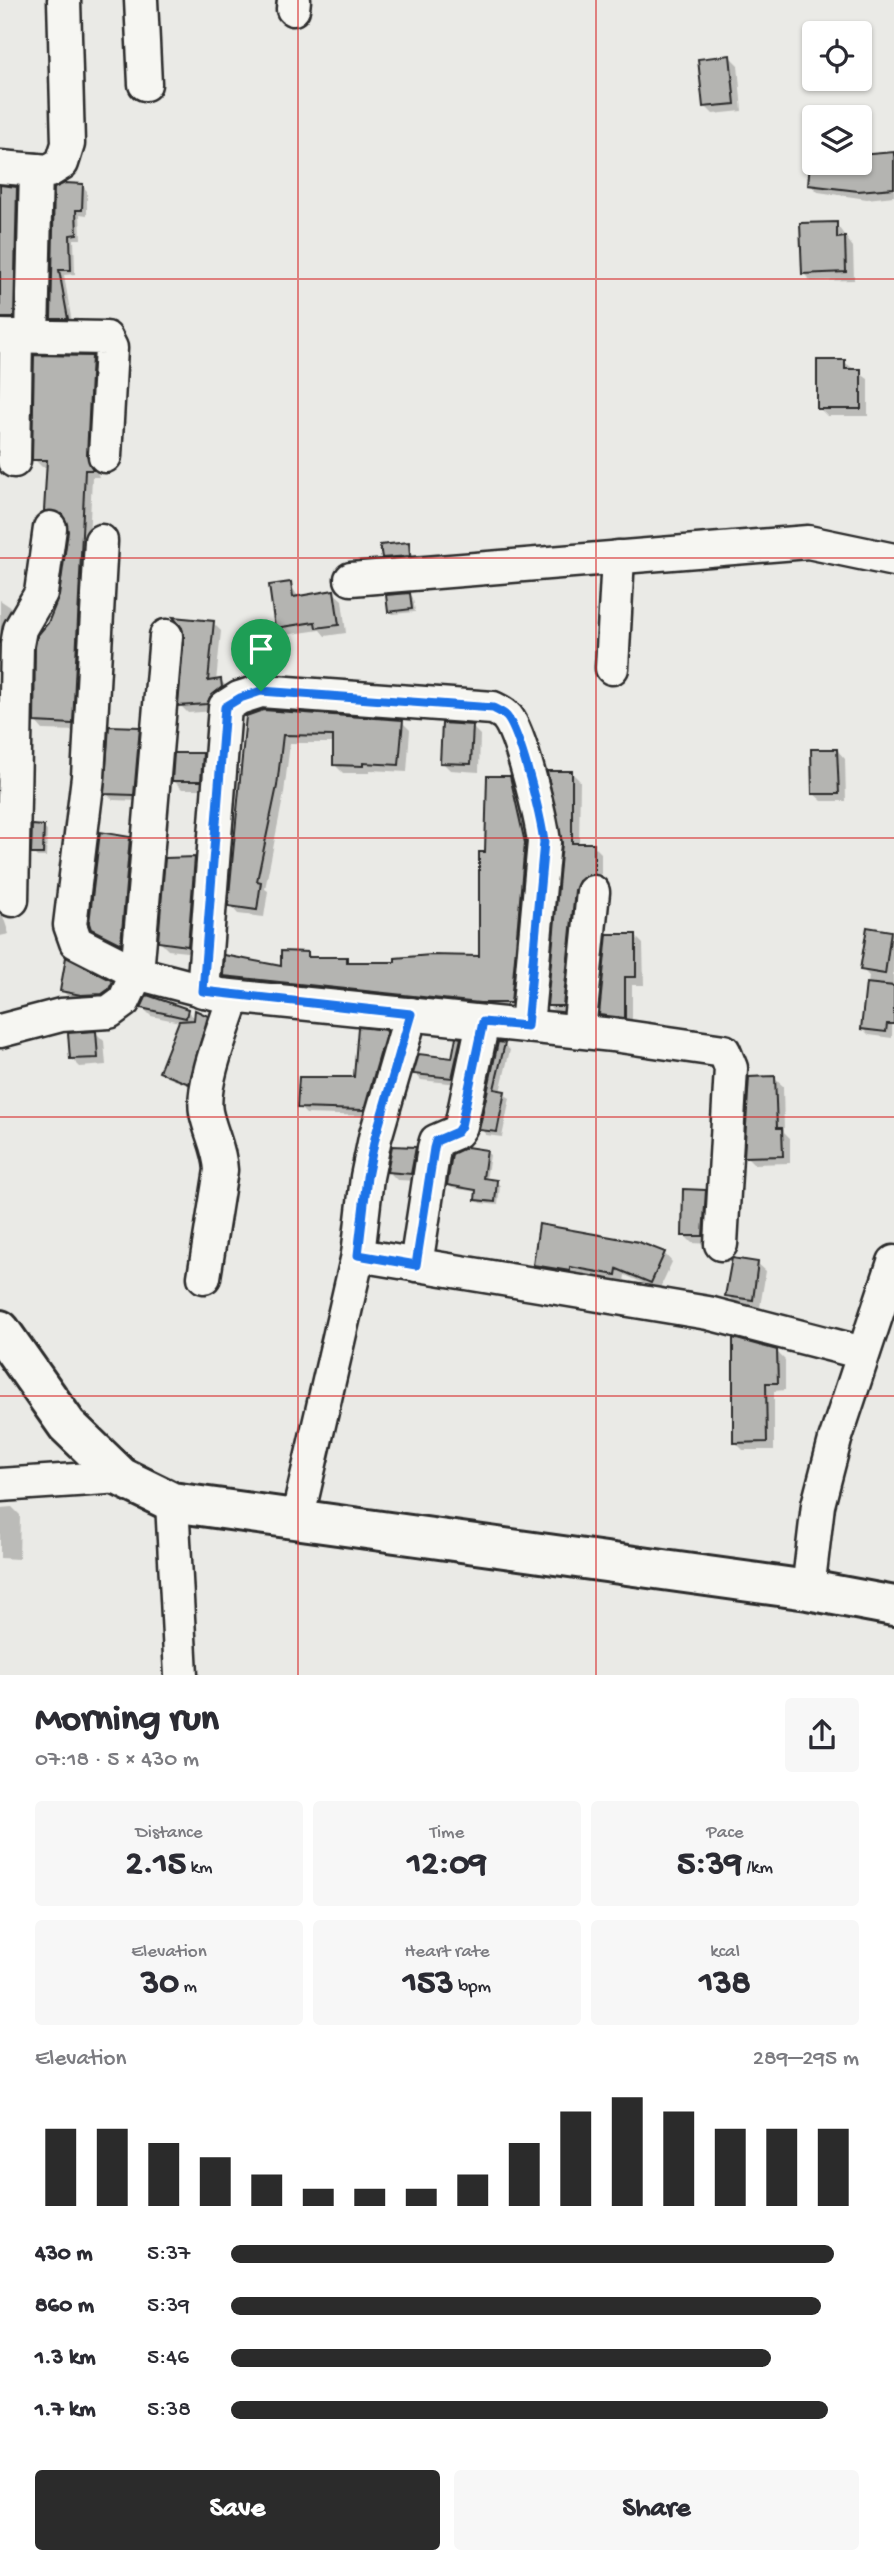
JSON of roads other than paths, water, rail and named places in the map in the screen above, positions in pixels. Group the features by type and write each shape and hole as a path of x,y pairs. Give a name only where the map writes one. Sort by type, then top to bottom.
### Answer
{"main road":[{"path":"0,1330 67,1425 121,1476 173,1502 808,1590 894,1606"}],"street":[{"path":"0,167 36,170 56,168 62,163 68,144 64,0"},
{"path":"141,0 145,84"},
{"path":"14,461 16,336 36,170"},
{"path":"16,336 99,336 109,342 105,456"},
{"path":"12,900 8,654 41,593 50,528"},
{"path":"101,541 88,777 70,925 76,942 137,973 234,997 579,1031 724,1051 731,1068 721,1244"},
{"path":"351,579 808,542 894,560"},
{"path":"612,668 618,557"},
{"path":"0,1031 61,1015 109,1012 124,1001 137,973 166,636"},
{"path":"203,991 225,707 240,698 261,691 493,708 506,716 513,731 542,826 544,842 527,1026"},
{"path":"579,1031 593,892"},
{"path":"204,1277 221,1170 220,1155 206,1112 206,1093 234,997"},
{"path":"297,1520 358,1255 367,1177 375,1138 411,1014"},
{"path":"416,1265 434,1148 436,1141 457,1132 461,1126 483,1022"},
{"path":"358,1255 708,1313 863,1353"},
{"path":"808,1590 818,1505 863,1353 894,1262"},
{"path":"0,1485 121,1476"},
{"path":"173,1502 181,1675"}]}
